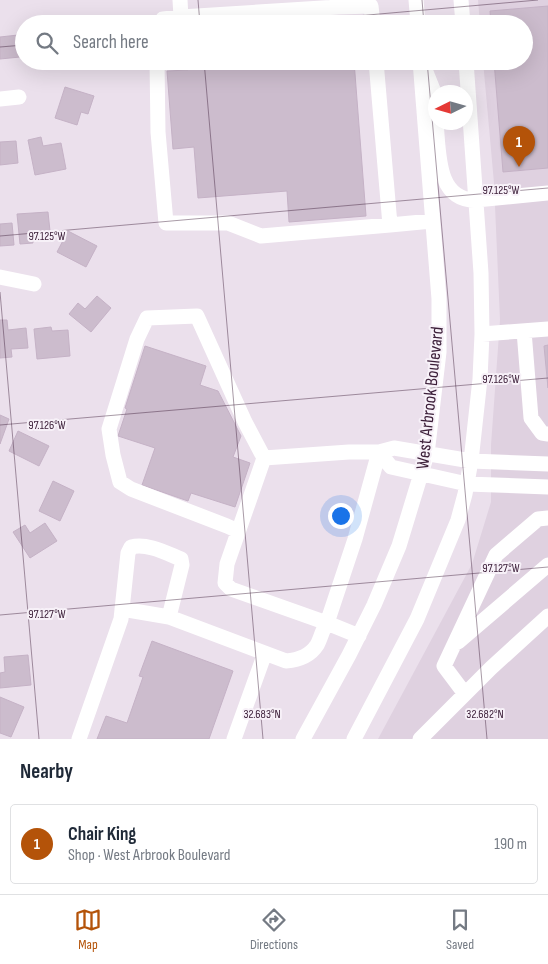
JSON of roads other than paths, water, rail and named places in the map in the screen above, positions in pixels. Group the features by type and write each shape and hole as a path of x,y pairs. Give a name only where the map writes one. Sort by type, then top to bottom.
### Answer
{"street":[{"path":"180,0 181,15"},
{"path":"416,0 417,15"},
{"path":"461,0 462,15"},
{"path":"205,15 338,4 371,6 372,15"},
{"path":"156,70 158,132 166,223 228,223 261,236 432,221"},
{"path":"377,70 390,225"},
{"name":"West Arbrook Boulevard","path":"303,739 374,605 399,546 427,454 439,352 439,299 423,70"},
{"path":"425,70 431,85"},
{"path":"354,739 418,619 458,520 471,461 480,380 482,334 481,273 467,70"},
{"path":"0,99 19,97"},
{"path":"437,130 443,177 458,196 466,200 476,200 548,193"},
{"path":"0,277 34,284"},
{"path":"238,531 131,489 120,482 109,430 137,339 147,318 197,316 245,422 264,458 227,564 225,583 230,589 359,636"},
{"path":"482,334 548,329"},
{"path":"524,331 531,418 542,432 548,434"},
{"path":"264,458 348,452 379,452 394,448 471,461 548,464"},
{"path":"379,452 391,467 467,484 548,487"},
{"path":"122,609 169,617 286,661 295,661 309,654 316,646 327,623 355,539 379,452"},
{"path":"465,694 444,666 496,555 538,520 548,518"},
{"path":"79,739 121,619 128,553 131,547 137,545 150,547 181,559 182,565 169,617"},
{"path":"454,646 548,565"},
{"path":"420,739 548,616"},
{"path":"234,739 265,653"}],"place":[{"name":"Chair King","path":"519,167"}]}
